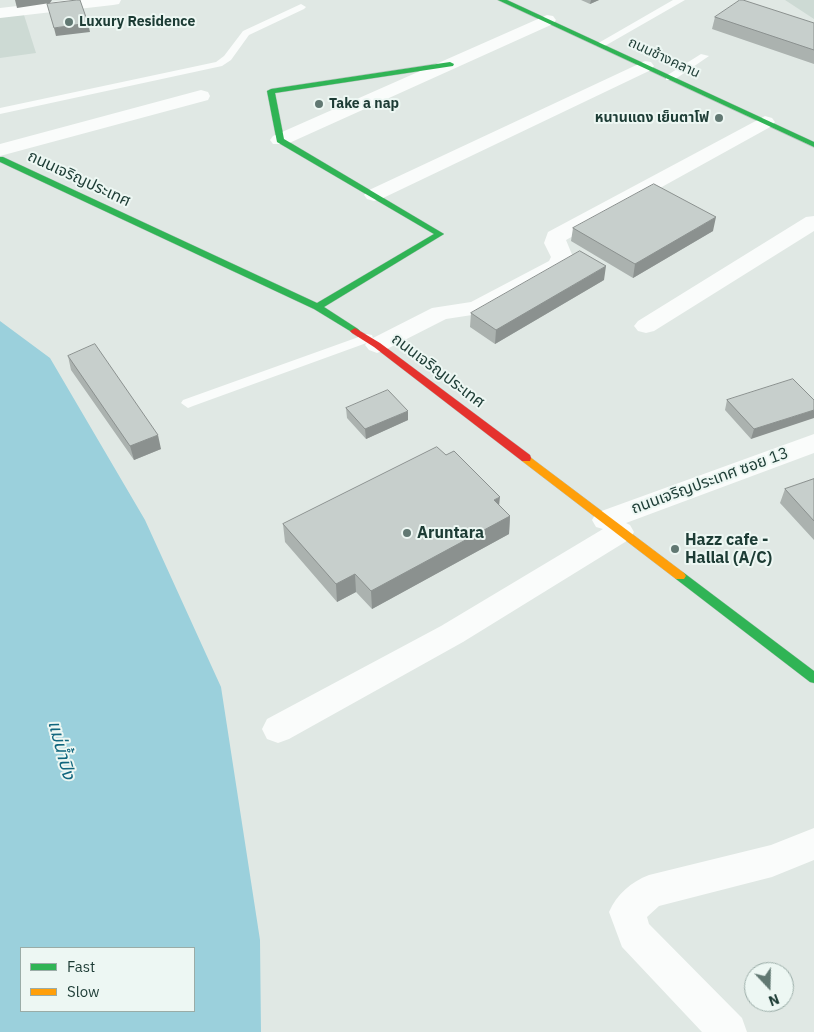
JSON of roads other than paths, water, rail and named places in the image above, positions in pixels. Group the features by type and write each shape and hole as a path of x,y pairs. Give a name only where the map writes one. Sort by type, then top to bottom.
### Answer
{"street":[{"path":"0,13 113,0"},
{"name":"ถนนช้างคลาน","path":"501,0 814,145"},
{"path":"280,140 547,20"},
{"path":"317,307 440,234 280,140 271,91 450,64"},
{"path":"374,195 645,66"},
{"path":"0,150 201,96"},
{"path":"372,342 440,313 477,308 558,265 562,257 555,243 556,237 765,122"},
{"name":"ถนนเจริญประเทศ","path":"0,160 317,307 372,342 814,678"},
{"path":"646,326 814,222"},
{"name":"ถนนเจริญประเทศ ซอย 13","path":"278,729 452,634 613,526 814,443"},
{"path":"728,1032 634,935 627,912 649,892 772,861 814,844"}],"lane":[{"path":"600,45 680,0"},
{"path":"0,111 219,64 229,58 246,33 301,7"},
{"path":"670,78 704,56"},
{"path":"188,403 372,342"}],"water":[{"name":"แม่น้ำปิง","path":"0,321 50,358 145,520 221,687 260,940 261,1032 0,1032"}],"place":[{"name":"Luxury Residence","path":"69,22"},
{"name":"Take a nap","path":"319,104"},
{"name":"หนานแดง เย็นตาโฟ","path":"719,118"},
{"name":"Aruntara","path":"407,533"},
{"name":"Hazz cafe - Hallal (A/C)","path":"675,549"}]}
